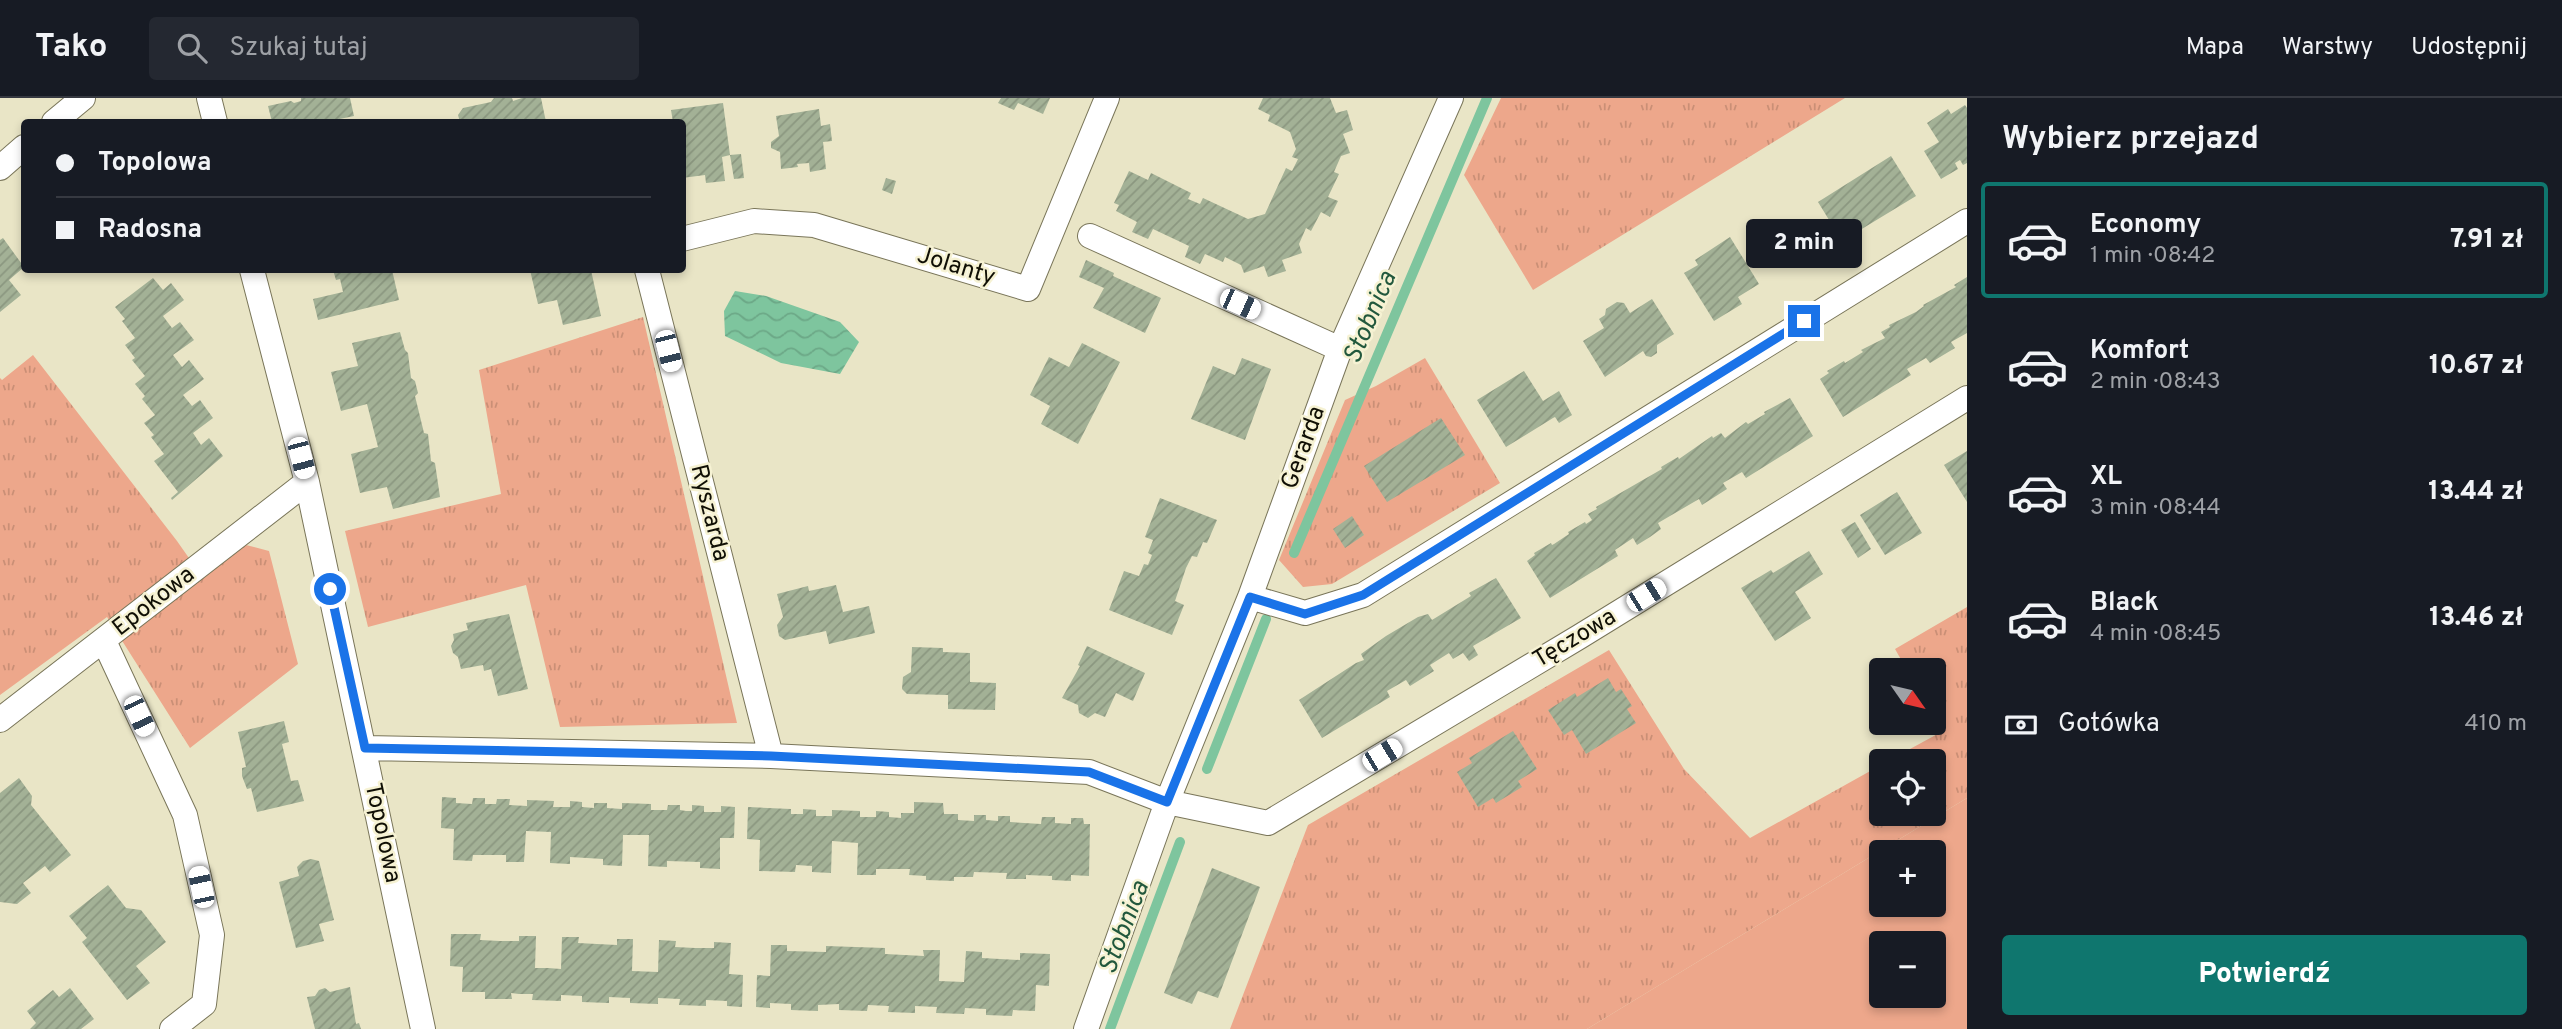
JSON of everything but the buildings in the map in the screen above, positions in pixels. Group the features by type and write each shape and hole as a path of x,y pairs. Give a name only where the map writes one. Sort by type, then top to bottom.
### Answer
{"street":[{"path":"58,119 83,98"},
{"path":"209,98 214,119"},
{"name":"Jolanty","path":"686,238 754,221 814,225 1028,289 1107,98"},
{"name":"Gerarda","path":"1086,1029 1167,802 1250,597 1340,349 1451,98"},
{"path":"0,168 21,150"},
{"path":"1250,597 1305,614 1363,595 1967,220"},
{"path":"1090,236 1340,349"},
{"name":"Topolowa","path":"253,273 307,482 422,1029"},
{"name":"Ryszarda","path":"649,273 771,756"},
{"name":"Tęczowa","path":"365,748 771,756 1089,772 1167,802 1268,823 1565,645 1967,398"},
{"name":"Epokowa","path":"0,720 307,482"},
{"path":"104,641 185,815 212,935 204,1004 172,1029"}],"green space":[{"path":"1501,98 1845,98 1533,290 1464,175"},
{"path":"643,317 737,723 560,727 526,585 368,627 345,531 501,494 479,370"},
{"path":"33,355 203,578 246,545 269,551 298,664 190,748 107,617 0,695 0,378 2,380"},
{"path":"1425,358 1500,483 1332,584 1303,587 1279,560 1345,400"},
{"path":"1967,607 1967,798 1946,811 1946,749 1910,749 1936,735 1946,735 1946,658 1900,658 1895,649"},
{"path":"1609,650 1684,769 1750,838 1869,772 1869,826 1921,826 1898,840 1869,840 1869,858 1587,1029 1230,1029 1308,825"},
{"path":"1967,798 1967,1029 1587,1029 1869,858 1869,917 1946,917 1946,840 1898,840 1921,826 1946,826 1946,811"}],"water":[{"path":"735,291 766,296 840,322 859,342 840,374 781,363 725,336 724,311"}],"waterway":[{"name":"Stobnica","path":"1294,553 1487,98"},
{"name":"Stobnica","path":"1207,769 1266,619"},
{"name":"Stobnica","path":"1110,1029 1180,842"}],"route":[{"path":"330,589 365,748 771,756 1089,772 1167,802 1250,597 1305,614 1363,595 1804,321"}]}
